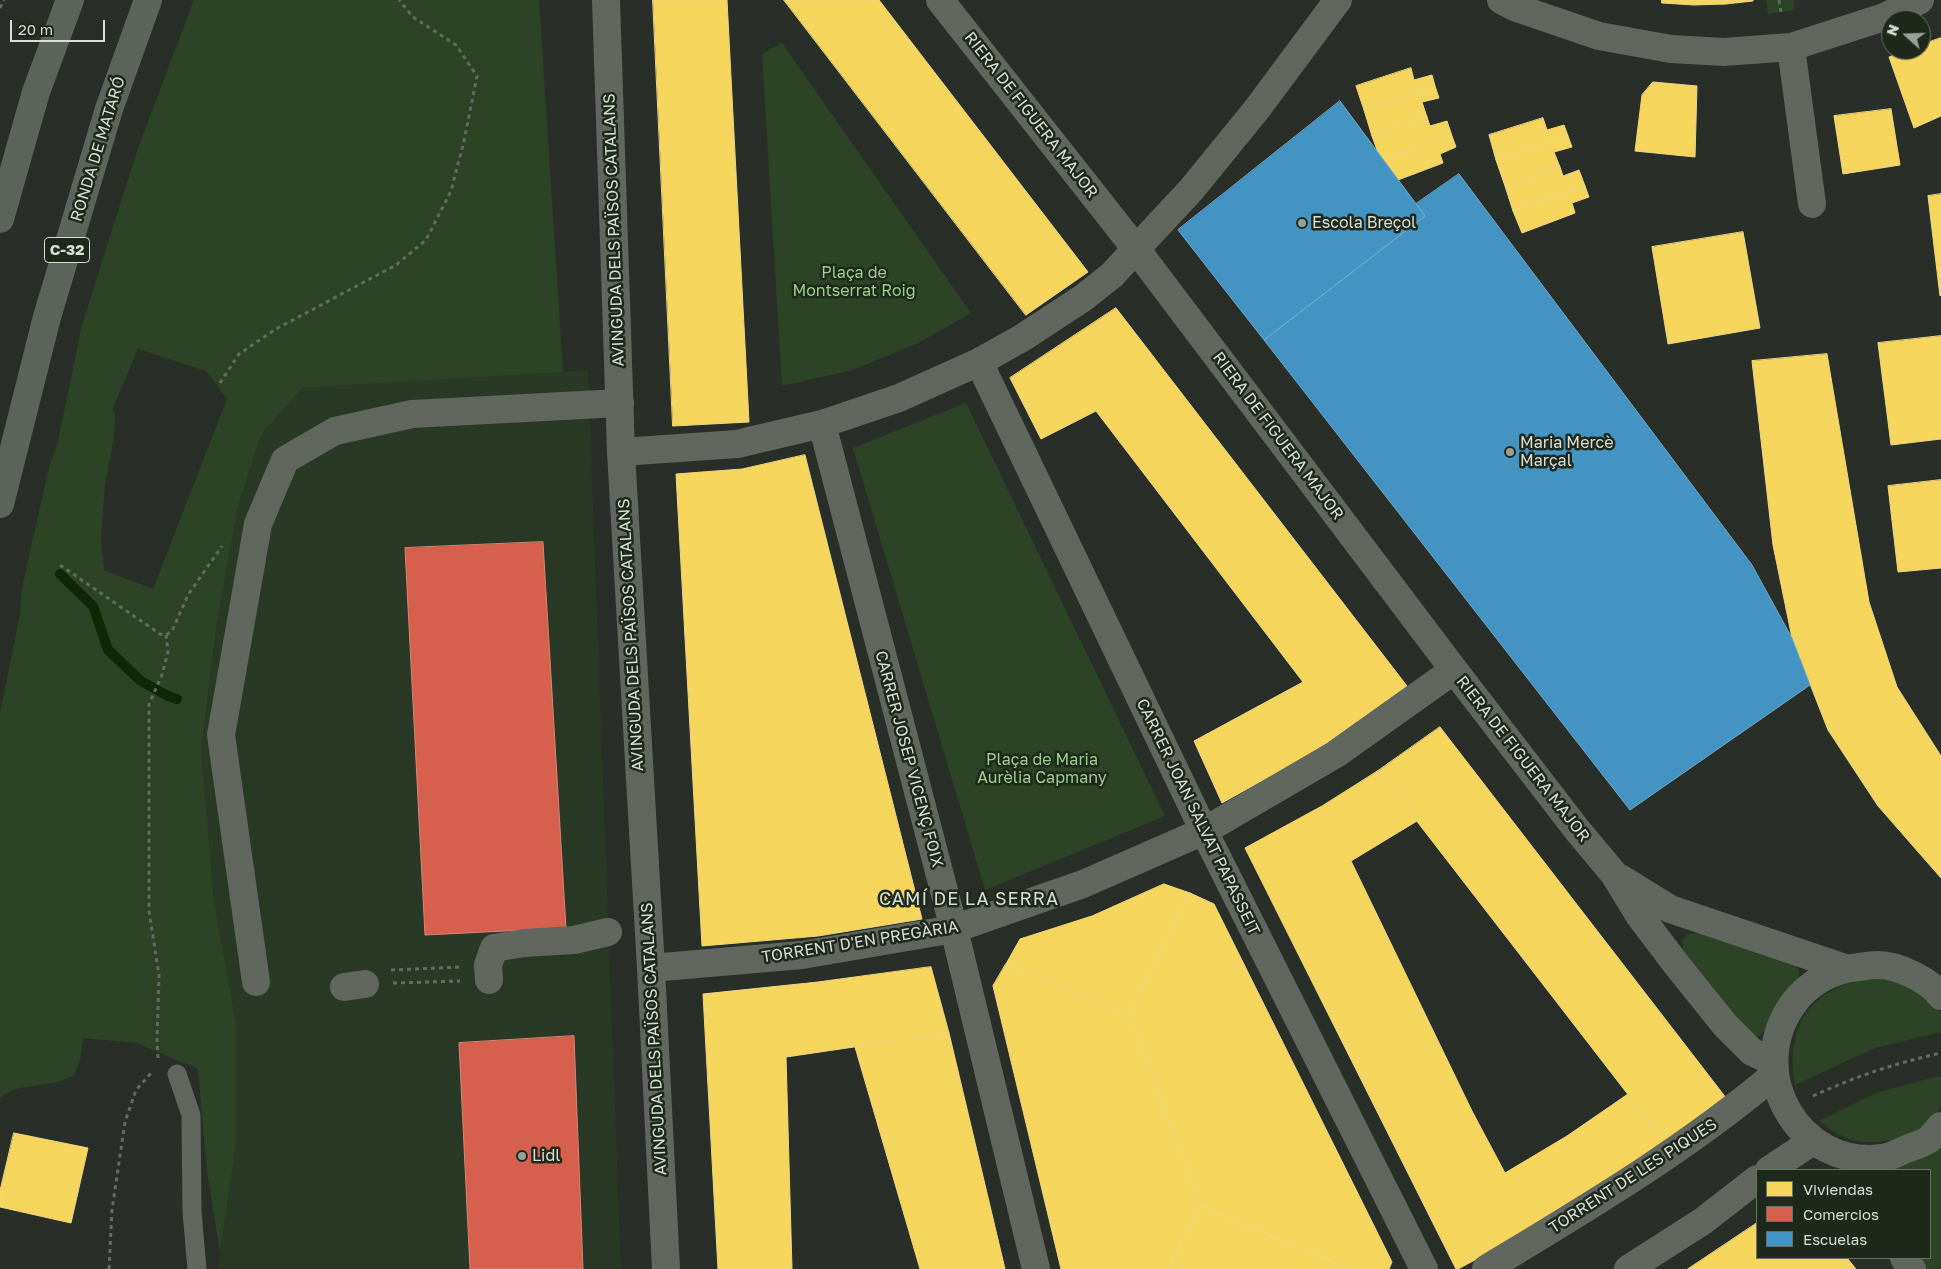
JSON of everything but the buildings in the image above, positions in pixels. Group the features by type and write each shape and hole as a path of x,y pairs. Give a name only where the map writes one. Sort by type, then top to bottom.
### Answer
{"highway":[{"path":"0,219 36,92 70,0"},
{"name":"RONDA DE MATARÓ","path":"0,504 47,317 109,109 148,0"}],"street":[{"name":"AVINGUDA DELS PAÏSOS CATALANS","path":"606,0 621,452 651,968 666,1269"},
{"name":"RIERA DE FIGUERA MAJOR","path":"940,0 1136,249 1454,670 1578,832 1614,874"},
{"path":"621,452 737,444 822,424 899,398 979,362 1022,338 1083,298 1112,275 1191,190 1227,146 1338,0"},
{"path":"1501,0 1514,7 1599,36 1671,49 1724,52 1791,47 1884,17 1920,0"},
{"path":"1791,47 1812,204"},
{"name":"CARRER JOAN SALVAT PAPASSEIT","path":"979,362 1204,831 1424,1269"},
{"path":"256,982 221,735 258,524 285,460 335,431 412,414 620,403"},
{"name":"CARRER JOSEP VICENÇ FOIX","path":"822,424 954,929 1036,1269"},
{"name":"TORRENT D'EN PREGÀRIA","path":"651,968 802,955 954,929 1082,884 1204,831 1336,754 1454,670"},
{"path":"1614,874 1670,908 1845,968"},
{"path":"1614,874 1650,929 1725,1025 1752,1052 1774,1068"},
{"path":"488,973 494,948 524,942 574,940 608,932"},
{"path":"1828,1154 1786,1110 1774,1068 1774,1049 1783,1018 1800,995 1824,976 1845,968 1880,965 1910,972 1940,993"},
{"name":"TORRENT DE LES PIQUES","path":"1486,1269 1611,1193 1661,1160 1732,1110 1774,1068"},
{"path":"1773,1169 1828,1154 1854,1158 1884,1158 1928,1140 1941,1126"},
{"path":"1628,1269 1703,1221 1756,1180"}],"lane":[{"path":"168,1072 191,1115 192,1212 197,1269"}],"path":[{"path":"0,8 4,0"},
{"path":"220,383 239,354 276,329 396,265 426,240 451,191 464,141 477,76 456,45 413,17 399,0"},
{"path":"1779,0 1781,12"},
{"path":"60,565 160,634 166,635 172,631 188,596 219,549 226,543"},
{"path":"109,1269 112,1210 125,1122 136,1090 153,1071 168,1072 157,1040 159,975 149,911 149,704 162,675 168,652 166,635"},
{"path":"488,973 354,979 488,973"},
{"path":"1786,1110 1846,1080 1878,1069 1941,1053"}],"shaded area":[{"path":"588,370 621,1269 218,1269 236,1144 236,1024 214,901 201,751 216,629 238,506 261,435 302,388"}],"green space":[{"path":"194,0 539,0 563,372 302,388 261,435 238,506 216,629 201,751 214,901 236,1024 236,1144 220,1253 207,1171 198,1069 137,1043 83,1038 81,1056 74,1075 65,1080 17,1089 8,1092 0,1098 0,713 20,614 22,588 49,467 57,446 82,325 138,148","holes":["138,349 206,371 227,399 153,589 104,570 101,539 105,484 114,438 115,417 113,408"]},
{"path":"1766,0 1794,0 1795,10 1768,14"},
{"name":"Plaça de Montserrat Roig","path":"782,43 971,313 918,343 853,370 782,386 762,54"},
{"name":"Plaça de Maria Aurèlia Capmany","path":"966,403 1165,816 985,890 853,448"},
{"path":"1698,933 1796,965 1799,971 1798,982 1779,1002 1765,1031 1759,1036 1751,1035 1683,952 1682,941 1688,934"},
{"path":"1870,978 1891,979 1929,999 1941,1013 1941,1032 1875,1048 1795,1085 1794,1045 1806,1013 1817,1001 1832,991 1849,983"},
{"path":"1934,1077 1941,1077 1940,1108 1925,1125 1903,1136 1879,1142 1857,1141 1842,1136 1819,1121 1876,1093"},
{"path":"1941,1145 1941,1269 1924,1269 1917,1259 1931,1259 1931,1169 1890,1169"}],"waterway":[{"path":"60,574 93,606 108,650 141,681 177,699"}],"place":[{"name":"Escola Breçol","path":"1302,223"},
{"name":"Maria Mercè Marçal","path":"1510,452"},
{"name":"Lidl","path":"522,1156"}],"district":[{"name":"CAMÍ DE LA SERRA","path":"969,899"}]}
